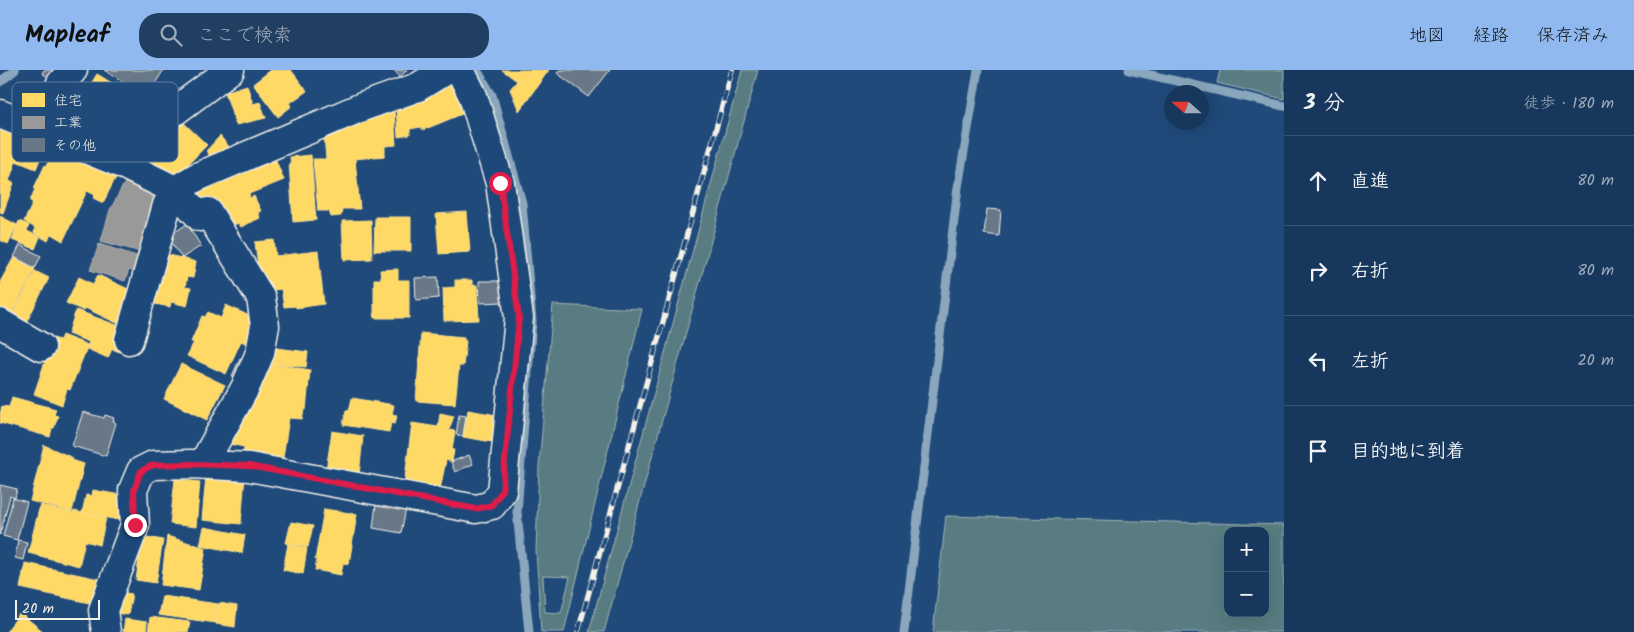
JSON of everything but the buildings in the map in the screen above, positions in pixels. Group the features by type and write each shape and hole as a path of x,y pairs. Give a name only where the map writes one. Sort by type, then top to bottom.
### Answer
{"street":[{"path":"62,82 73,70"},
{"path":"178,109 230,70"},
{"path":"129,340 167,205 175,190 206,173 362,108 418,87 446,70"},
{"path":"106,632 103,610 135,525 134,490 141,471 153,465 203,464 249,466 476,509 492,505 502,491 519,318 500,183 473,96 460,70"},
{"path":"0,114 12,119"},
{"path":"120,163 175,190 200,217 208,212 260,298 265,326 260,353 245,388 203,464"},
{"path":"0,323 41,347"}],"green space":[{"path":"742,70 758,70 604,632 589,632"},
{"path":"1220,70 1284,70 1284,99 1217,83"},
{"path":"553,305 642,309 564,632 541,632 536,550 539,466","holes":["543,576 570,577 561,613 545,612"]},
{"path":"946,516 1284,525 1284,632 933,632"}],"waterway":[{"path":"0,82 15,70"},
{"path":"477,70 492,95 522,203 532,321 517,512 529,632"},
{"path":"904,632 958,187 978,70"},
{"path":"1129,70 1284,106"}],"railway":[{"path":"578,632 732,70"}],"route":[{"path":"135,525 134,490 141,471 153,465 249,466 476,509 492,505 502,491 519,318 500,183"}]}
